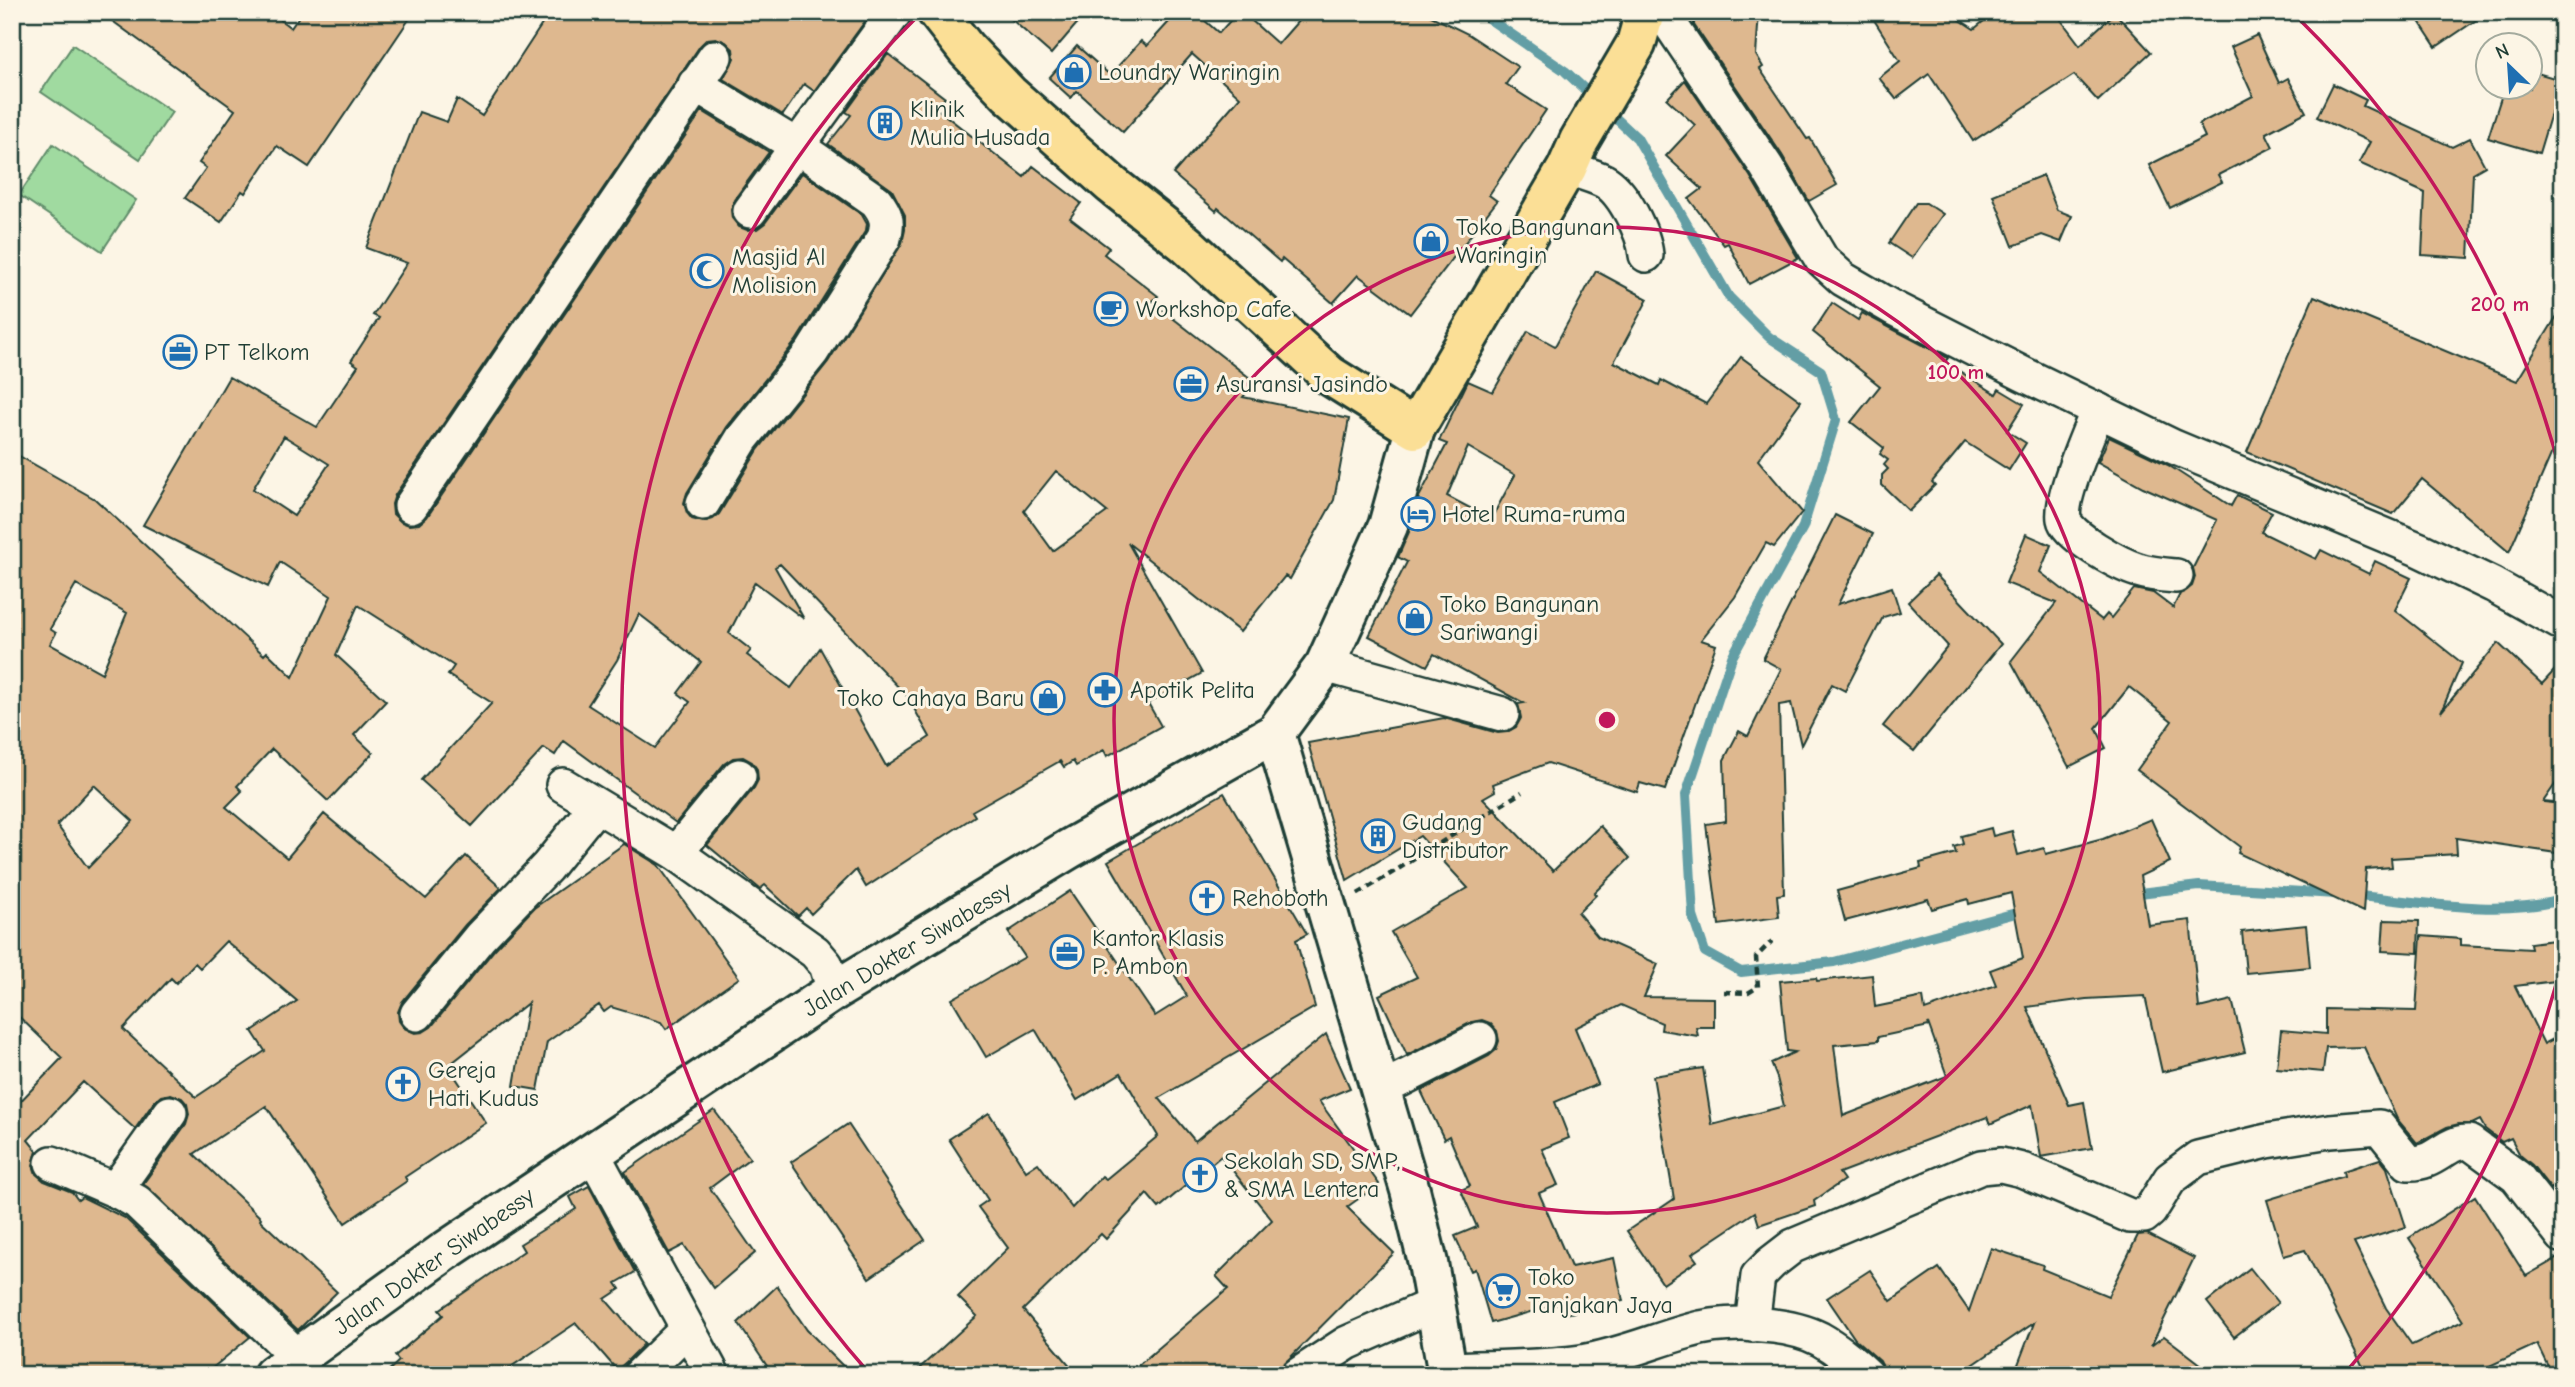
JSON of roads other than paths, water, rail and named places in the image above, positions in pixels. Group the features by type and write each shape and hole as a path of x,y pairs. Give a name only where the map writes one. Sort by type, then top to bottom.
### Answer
{"main road":[{"path":"937,12 966,49 1009,94 1112,185 1186,244 1329,375 1415,429 1573,155 1641,28"},
{"name":"Jalan Dokter Siwabessy","path":"285,1366 444,1252 834,991 1069,849 1275,733 1325,665 1388,526 1415,429"},
{"path":"1275,733 1410,1190 1448,1372"}],"street":[{"path":"750,211 895,12"},
{"path":"1662,12 1779,187 1822,260 1843,279 1894,308 2174,447 2314,503 2418,549 2493,585 2563,624"},
{"path":"411,506 715,57"},
{"path":"695,84 797,146 876,201 885,213 888,226 884,238 812,352 742,439 703,503"},
{"path":"1573,155 1606,182 1631,211 1645,241 1646,255"},
{"path":"2098,410 2077,462 2065,505 2063,517 2067,528 2084,542 2136,570 2176,576"},
{"path":"1325,665 1502,714"},
{"path":"676,853 739,776"},
{"path":"563,785 676,853 814,952 826,965 834,991"},
{"path":"417,1014 480,937 547,867 596,806"},
{"path":"1380,1090 1480,1039"},
{"path":"117,1191 170,1113"},
{"path":"1752,1325 1758,1276 1793,1246 1981,1167 2001,1165 2022,1170 2130,1216 2144,1216 2170,1179 2198,1158 2267,1141 2330,1131 2379,1127 2408,1163 2421,1164 2460,1142 2469,1142 2516,1177 2563,1236"},
{"path":"592,1152 713,1375"},
{"path":"52,1163 137,1202 285,1366"},
{"path":"1298,1375 1347,1343 1435,1304"},
{"path":"1448,1372 1580,1362 1625,1352 1692,1330 1741,1324 1788,1328 1818,1338 1845,1354 1867,1375"},
{"path":"640,1375 687,1329"}],"waterway":[{"path":"1479,12 1565,71 1596,100"},
{"path":"1607,110 1637,138 1729,297 1769,337 1821,371 1836,420 1803,527 1732,657 1686,795 1693,916 1705,952 1741,972 1834,962 2027,910"},
{"path":"2131,894 2199,886 2336,894"},
{"path":"2351,895 2486,908 2539,905 2563,899"}],"place":[{"name":"Loundry Waringin","path":"1074,72"},
{"name":"Klinik Mulia Husada","path":"885,123"},
{"name":"Toko Bangunan Waringin","path":"1431,241"},
{"name":"Masjid Al Molision","path":"707,271"},
{"name":"Workshop Cafe","path":"1111,309"},
{"name":"PT Telkom","path":"180,352"},
{"name":"Asuransi Jasindo","path":"1191,384"},
{"name":"Hotel Ruma-ruma","path":"1418,514"},
{"name":"Toko Bangunan Sariwangi","path":"1415,618"},
{"name":"Apotik Pelita","path":"1105,690"},
{"name":"Toko Cahaya Baru","path":"1048,698"},
{"name":"Gudang Distributor","path":"1378,836"},
{"name":"Rehoboth","path":"1207,898"},
{"name":"Kantor Klasis P. Ambon","path":"1067,952"},
{"name":"Gereja Hati Kudus","path":"403,1084"},
{"name":"Sekolah SD, SMP, & SMA Lentera","path":"1200,1175"},
{"name":"Toko Tanjakan Jaya","path":"1503,1291"}]}
